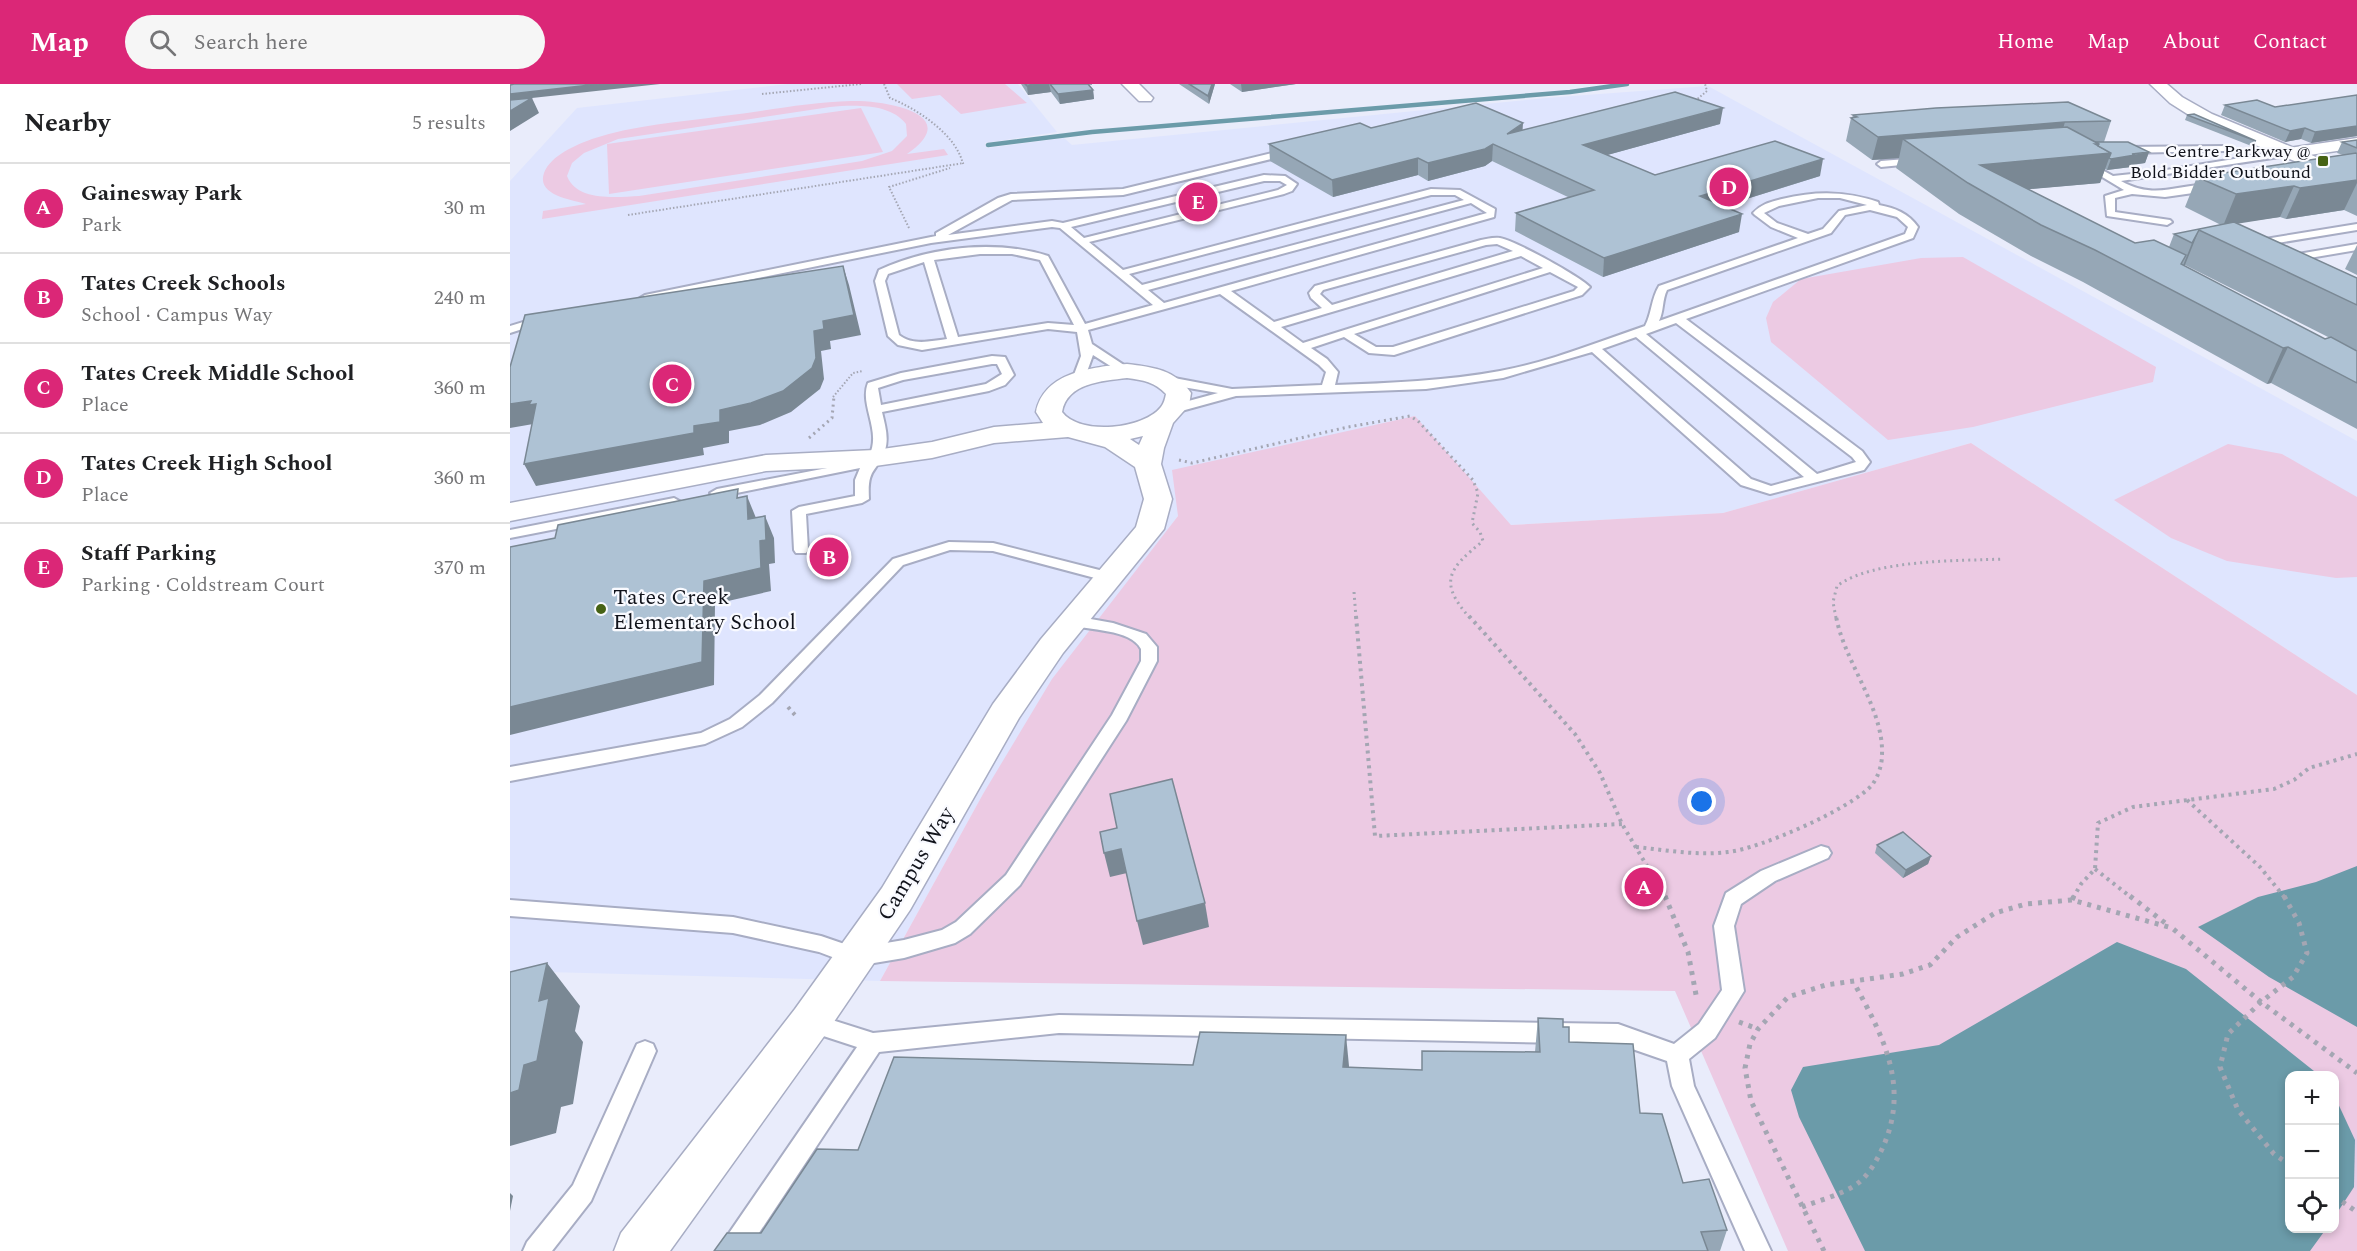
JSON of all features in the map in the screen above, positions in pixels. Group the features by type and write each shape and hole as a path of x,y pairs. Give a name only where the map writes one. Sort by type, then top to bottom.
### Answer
{"street":[{"path":"1130,84 1145,98"},
{"path":"2158,84 2176,100 2206,118 2357,181"},
{"path":"2289,153 2357,143"},
{"path":"994,435 1051,401 1057,393 1078,380 1094,375 1127,371 1158,375 1169,381 1179,393 1151,448 1163,462"},
{"path":"1051,401 1049,412 1056,422 1069,429 1097,435 1163,462"},
{"path":"1097,435 1131,431 1168,414"},
{"path":"510,512 766,463 875,458 932,450 994,435 1069,429"},
{"name":"Campus Way","path":"639,1251 810,1022 896,899 1005,712 1052,646 1150,529 1158,499 1163,462"}],"lane":[{"path":"2117,150 2224,148"},
{"path":"931,240 1001,200 1011,197 1123,192 1294,150"},
{"path":"2113,179 2289,153"},
{"path":"1881,164 1929,160"},
{"path":"2077,160 2132,191"},
{"path":"2172,171 2208,188"},
{"path":"633,300 931,240 1033,225 1063,226 1264,178 1282,178 1292,184 1289,189 1281,192 1083,241"},
{"path":"2167,222 2110,214 2110,195 2132,191 2165,194 2220,186"},
{"path":"1078,380 1086,360 1087,346 1080,329 1053,272 1044,258 1006,250 928,258 894,265 883,272 880,281 894,336 902,343 922,345 1048,326 1080,329 1491,215 1492,211 1457,192 1431,192 1122,273"},
{"path":"1169,381 1236,392 1426,385 1503,374 1594,348 1909,236 1913,227 1908,219 1852,196 1817,194 1767,206 1758,213 1774,225 1808,238"},
{"path":"1141,289 1473,201"},
{"path":"1650,327 1658,314 1658,297 1663,288 1827,231 1833,226 1839,214 1849,210 1877,209 1893,212"},
{"path":"1063,226 1162,307"},
{"path":"2260,256 2239,246 2357,227"},
{"path":"2343,229 2357,235"},
{"path":"1331,309 1315,296 1314,293 1318,288 1485,242 1498,241 1584,287 1578,293 1394,351 1373,351 1345,333"},
{"path":"2292,271 2270,261 2357,247"},
{"path":"1272,326 1522,252"},
{"path":"928,258 953,340"},
{"path":"1301,347 1552,268"},
{"path":"1222,290 1323,362 1332,372 1328,387"},
{"path":"510,330 555,316"},
{"path":"1594,348 1746,482 1770,490 1858,467 1863,462 1857,454 1677,318"},
{"path":"1637,332 1814,478"},
{"path":"1087,346 1127,371"},
{"path":"801,550 799,512 862,499 861,477 875,458 879,447 872,386 901,377 992,360 1001,360 1008,375 1001,382 989,387 875,410"},
{"path":"1168,414 1236,392"},
{"path":"708,495 851,467 875,458"},
{"path":"510,534 685,500"},
{"path":"510,774 705,738 736,723 766,699 898,562 949,546 993,547 1110,577"},
{"path":"510,908 734,924 821,944 856,957 948,937 963,928 987,907 1013,880 1120,717 1149,661 1150,650 1146,641 1135,634 1074,621"},
{"path":"1677,1055 1707,1031 1733,991 1724,926 1733,899 1768,876 1821,853"},
{"path":"810,1022 873,1043 1059,1024 1618,1034 1677,1055"},
{"path":"732,1251 873,1043"},
{"path":"536,1251 582,1193 645,1051"},
{"path":"1677,1055 1683,1086 1758,1251"}],"path":[{"path":"762,94 861,84"},
{"path":"884,84 890,98 917,109 945,134 964,163"},
{"path":"1689,104 1707,91 1705,84"},
{"path":"628,215 964,163"},
{"path":"931,240 914,239 889,187 964,163"},
{"path":"1163,462 1192,463 1348,427 1410,416 1418,421 1473,480 1478,494 1472,523 1480,532 1483,541 1466,554 1451,576 1451,592 1465,612 1575,734 1600,773 1623,824 1663,891 1688,952 1699,1006 1758,1029"},
{"path":"1636,847 1731,852 1784,836 1859,796 1878,776 1883,753 1873,712 1832,602 1837,586 1851,575 1874,569 2004,559"},
{"path":"1354,592 1353,603 1375,836 1623,824"},
{"path":"2072,900 2095,869 2098,823 2133,807 2274,789 2294,780 2309,768 2357,754"},
{"path":"2187,800 2271,879 2295,913 2302,929 2307,953 2293,977 2261,1002 2228,1034 2220,1067 2238,1110 2274,1154 2285,1162"},
{"path":"2095,869 2172,928 2261,1002 2357,1073"},
{"path":"1824,1251 1751,1101 1745,1068 1750,1044 1758,1029 1788,997 1826,985 1903,974 1930,965 1957,937 1995,914 2026,904 2072,900 2172,928"},
{"path":"1802,1207 1860,1181 1873,1165 1888,1136 1893,1107 1891,1062 1876,1024 1854,982"},
{"path":"2339,1200 2354,1210"}],"shaded area":[{"path":"788,84 1018,84 1057,132 985,143 987,148 1064,138 1072,145 1546,98 1708,86 2357,441 2357,695 1971,443 1723,513 1511,525 1414,416 1178,516 1124,588 983,794 880,981 510,971 510,181 577,108"},
{"path":"897,84 1005,84 1027,103 961,114 940,95 912,99"},
{"path":"835,102 882,103 913,112 924,119 928,128 923,140 907,154 944,149 948,155 542,219 543,211 586,204 557,196 545,187 543,181 544,173 552,161 586,141 624,130 657,124","holes":["860,106 891,112 906,124 907,136 892,151 862,161 639,196 609,197 588,194 579,190 567,176 572,163 584,153 618,139 830,107"]},
{"path":"861,108 883,152 609,194 607,144"},
{"path":"1963,257 2156,367 2153,382 1973,427 1888,440 1771,342 1766,318 1773,302 1801,279 1921,258"},
{"path":"1415,416 1511,525 1723,513 1971,443 2357,695 2357,1251 1788,1251 1675,991 880,981 983,794 1052,679 1178,516 1172,470"},
{"path":"2228,444 2282,454 2357,497 2357,577 2336,578 2227,561 2171,538 2114,500"},
{"path":"2357,866 2357,1027 2269,977 2198,927 2258,897 2316,882"},
{"path":"2117,942 2186,969 2314,1071 2285,1071 2285,1233 2323,1233 2310,1251 1865,1251 1799,1117 1791,1090 1803,1067 1939,1045"},
{"path":"2339,1106 2355,1140 2354,1187 2339,1210"}],"building":[{"path":"599,84 510,94 510,85"},
{"path":"1050,84 1088,84 1093,90 1058,94"},
{"path":"1189,84 1212,84 1208,96"},
{"path":"1675,92 1723,108 1583,145 1655,175 1775,141 1823,159 1700,196 1742,214 1604,258 1516,213 1594,190 1493,144 1485,149 1428,163 1418,158 1332,180 1269,144 1360,123 1371,128 1476,103 1523,123 1507,134"},
{"path":"2357,95 2357,126 2315,132 2305,128 2290,131 2225,105 2257,100 2275,107"},
{"path":"532,98 510,111 510,100"},
{"path":"2068,102 2111,121 2065,122 1878,137 1851,118 1857,117 1853,115 1936,108"},
{"path":"2194,114 2256,141 2187,115"},
{"path":"2067,127 2111,153 1980,165 2135,243 2154,240 2186,255 2181,264 2325,339 2331,337 2357,351 2357,383 2041,225 1968,183 1903,139"},
{"path":"2357,140 2357,148 2342,142"},
{"path":"2096,142 2128,142 2149,152 2111,159 2109,158 2111,153 2098,146"},
{"path":"2356,153 2357,180 2236,194 2197,177"},
{"path":"2234,222 2357,278 2357,305 2199,230 2192,243 2174,234"},
{"path":"843,266 854,315 823,321 824,329 814,331 816,358 812,368 783,391 751,403 720,410 720,422 694,426 694,433 524,464 536,404 529,405 531,401 510,404 510,367 525,315"},
{"name":"Tates Creek Elementary School","path":"738,489 737,498 747,496 748,519 765,516 766,540 760,541 761,568 704,581 702,662 510,707 510,547 555,538 558,525"},
{"path":"1172,779 1205,903 1137,921 1121,849 1104,853 1100,832 1117,828 1110,794"},
{"path":"1903,832 1931,856 1906,870 1877,845"},
{"path":"547,963 539,1001 549,998 537,1061 524,1065 519,1090 510,1093 510,972"},
{"path":"1538,1018 1563,1019 1563,1027 1569,1027 1569,1042 1633,1044 1640,1113 1662,1114 1683,1183 1709,1179 1727,1230 1701,1232 1708,1251 714,1251 727,1233 761,1233 817,1149 858,1150 894,1057 1193,1065 1200,1032 1346,1035 1343,1067 1422,1070 1422,1051 1540,1052"}],"waterway":[{"path":"988,145 1092,132 1570,92 1627,84"}],"place":[{"name":"Centre Parkway @ Bold Bidder Outbound","path":"2323,161"},
{"name":"Tates Creek High School","path":"1729,187"},
{"name":"Staff Parking","path":"1198,202"},
{"name":"Tates Creek Middle School","path":"672,384"},
{"name":"Tates Creek Schools","path":"829,557"},
{"name":"Tates Creek Elementary School","path":"601,609"},
{"name":"Gainesway Park","path":"1644,887"}]}
